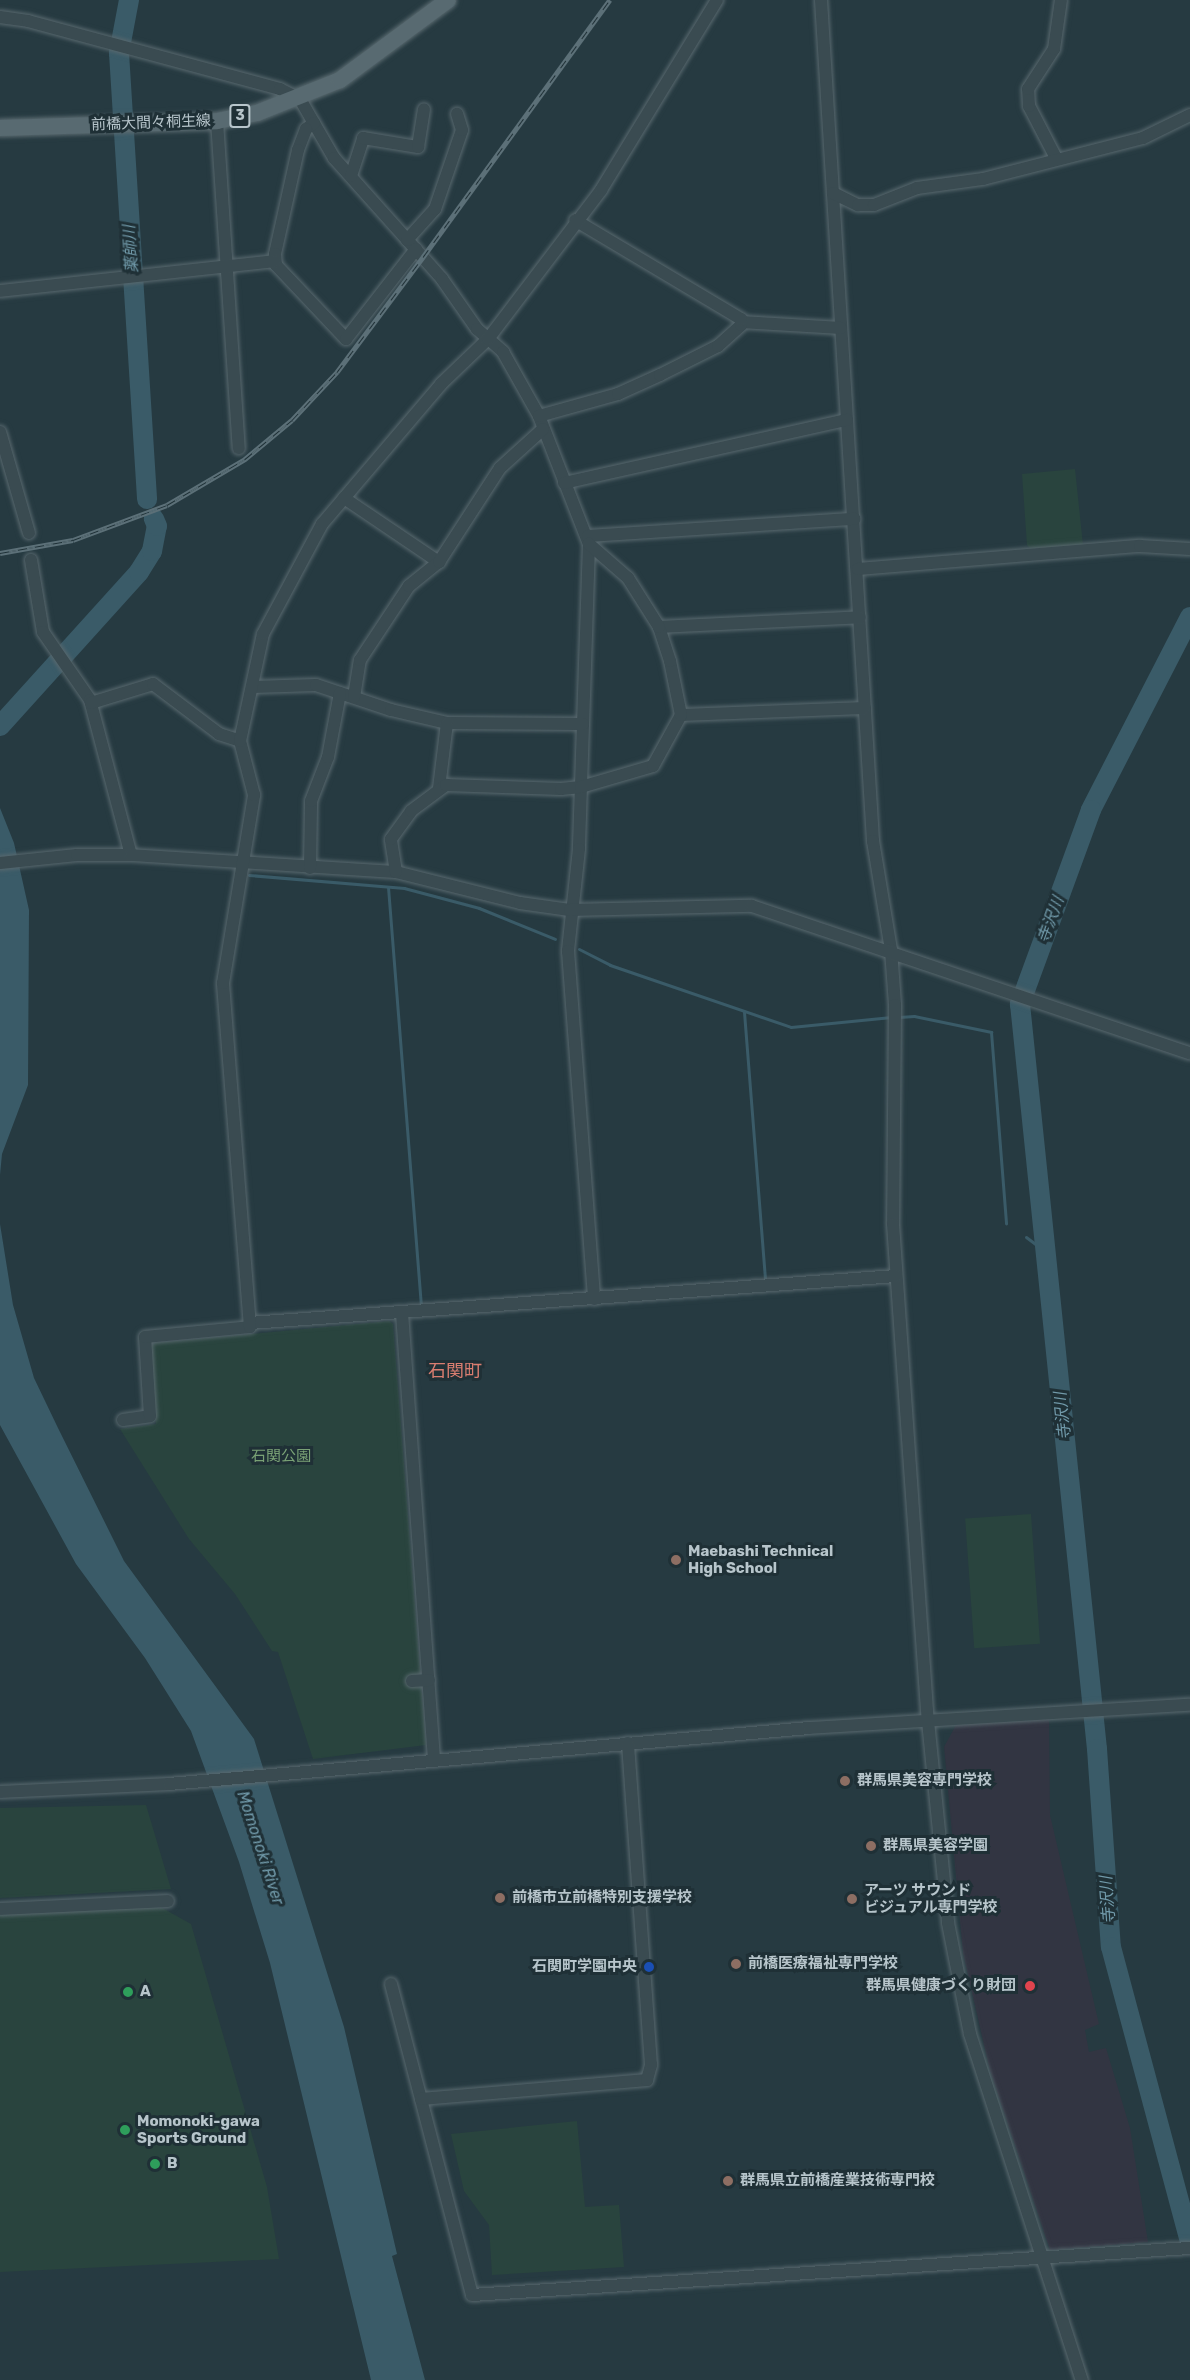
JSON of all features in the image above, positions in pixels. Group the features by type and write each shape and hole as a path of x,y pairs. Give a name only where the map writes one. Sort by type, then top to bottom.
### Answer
{"main road":[{"name":"前橋大間々桐生線","path":"0,128 217,121 300,99 340,80 448,0"}],"street":[{"path":"123,1420 150,1416 145,1337 248,1329 250,1323 223,983 254,795 240,741 263,634 322,524 441,384 488,339 575,219 601,190 717,0"},
{"path":"821,0 858,569 873,841 891,950 895,1016 893,1224 896,1276 928,1721 948,1923 970,2034 1082,2380"},
{"path":"1056,158 1029,106 1028,89 1054,49 1061,0"},
{"path":"0,17 28,21 280,89 300,99 334,158 412,244 488,339 503,352 539,416 564,483 589,540 628,578 659,627 681,715 653,766 581,788 439,788 411,811 391,839 396,872"},
{"path":"351,176 363,138 418,147 424,110"},
{"path":"274,261 346,339 435,209 462,130 457,114"},
{"path":"833,193 858,205 874,205 917,188 983,179 1056,158 1151,135 1190,115"},
{"path":"217,121 225,268 239,448"},
{"path":"274,261 298,150 306,129 314,123"},
{"path":"575,219 741,322 842,328"},
{"path":"0,291 274,261"},
{"path":"539,416 618,394 660,375 718,346 741,322"},
{"path":"564,483 847,420"},
{"path":"354,697 360,660 408,586 439,562 500,468 543,429"},
{"path":"0,432 29,533"},
{"path":"344,498 439,562"},
{"path":"589,540 854,519"},
{"path":"589,540 579,849 570,910 568,951 594,1299"},
{"path":"858,569 1140,546 1190,549"},
{"path":"31,560 40,622 54,650 68,666 91,704 131,855"},
{"path":"659,627 860,617"},
{"path":"91,704 153,684 219,734 240,741"},
{"path":"253,687 316,685 447,723 583,724"},
{"path":"310,868 311,801 328,757 340,693"},
{"path":"681,715 865,708"},
{"path":"439,788 447,723"},
{"path":"0,863 55,857 131,855 396,872 520,903 570,910 752,906 891,950 1001,990 1190,1053"},
{"path":"250,1323 896,1276"},
{"path":"402,1313 434,1759"},
{"path":"412,1681 429,1680"},
{"path":"0,1792 181,1782 628,1743 1069,1711 1190,1705"},
{"path":"421,2099 647,2080 651,2065 628,1743"},
{"path":"0,1909 168,1901"},
{"path":"391,1984 469,2288 477,2296 1041,2256 1190,2248"}],"shaded area":[{"name":"群馬県健康づくり財団","path":"1049,1719 1050,1815 1099,2024 1085,2030 1089,2052 1106,2048 1130,2128 1148,2242 1050,2250 990,2071 963,1953 944,1747 956,1725"}],"green space":[{"path":"1075,469 1083,545 1032,551 1027,545 1022,474"},
{"name":"石関公園","path":"389,1321 393,1324 426,1745 313,1759 278,1652 272,1651 235,1594 189,1539 120,1429 156,1424 150,1346 154,1343"},
{"path":"1031,1514 1040,1644 974,1648 965,1519"},
{"path":"146,1805 171,1889 0,1898 0,1808"},
{"name":"Momonoki-gawa Sports Ground","path":"155,1904 191,1924 267,2187 279,2259 0,2272 0,1912"},
{"path":"577,2121 585,2207 619,2205 624,2267 492,2275 489,2225 464,2191 451,2134"}],"water":[{"path":"0,808 14,843 29,910 28,1085 2,1154 0,1175"},
{"name":"Momonoki River","path":"0,1224 13,1305 34,1378 58,1428 124,1561 254,1739 344,2027 397,2254 392,2256 425,2380 371,2380 270,1963 239,1862 191,1731 145,1658 76,1564 0,1425"}],"waterway":[{"name":"薬師川","path":"129,0 119,53 147,499"},
{"name":"薬師川","path":"0,726 139,572 152,551 157,526 154,519"},
{"name":"寺沢川","path":"1190,617 1091,810 1020,1004 1097,1749 1111,1947 1190,2241"},
{"path":"249,875 404,888 479,908 555,939"},
{"path":"388,887 421,1304"},
{"path":"579,949 610,965 791,1027 892,1017"},
{"path":"744,1012 765,1280"},
{"path":"899,1017 914,1016 991,1032 1006,1223"},
{"path":"1026,1237 1046,1252"}],"railway":[{"path":"0,553 73,540 167,505 245,459 292,420 337,372 610,0"}],"place":[{"name":"Maebashi Technical High School","path":"676,1560"},
{"name":"群馬県美容専門学校","path":"845,1781"},
{"name":"群馬県美容学園","path":"871,1846"},
{"name":"前橋市立前橋特別支援学校","path":"500,1898"},
{"name":"アーツ サウンド ビジュアル専門学校","path":"852,1899"},
{"name":"前橋医療福祉専門学校","path":"736,1964"},
{"name":"石関町学園中央","path":"649,1967"},
{"name":"群馬県健康づくり財団","path":"1030,1986"},
{"name":"A","path":"128,1992"},
{"name":"Momonoki-gawa Sports Ground","path":"125,2130"},
{"name":"B","path":"155,2164"},
{"name":"群馬県立前橋産業技術専門校","path":"728,2181"}],"district":[{"name":"石関町","path":"455,1371"}]}
